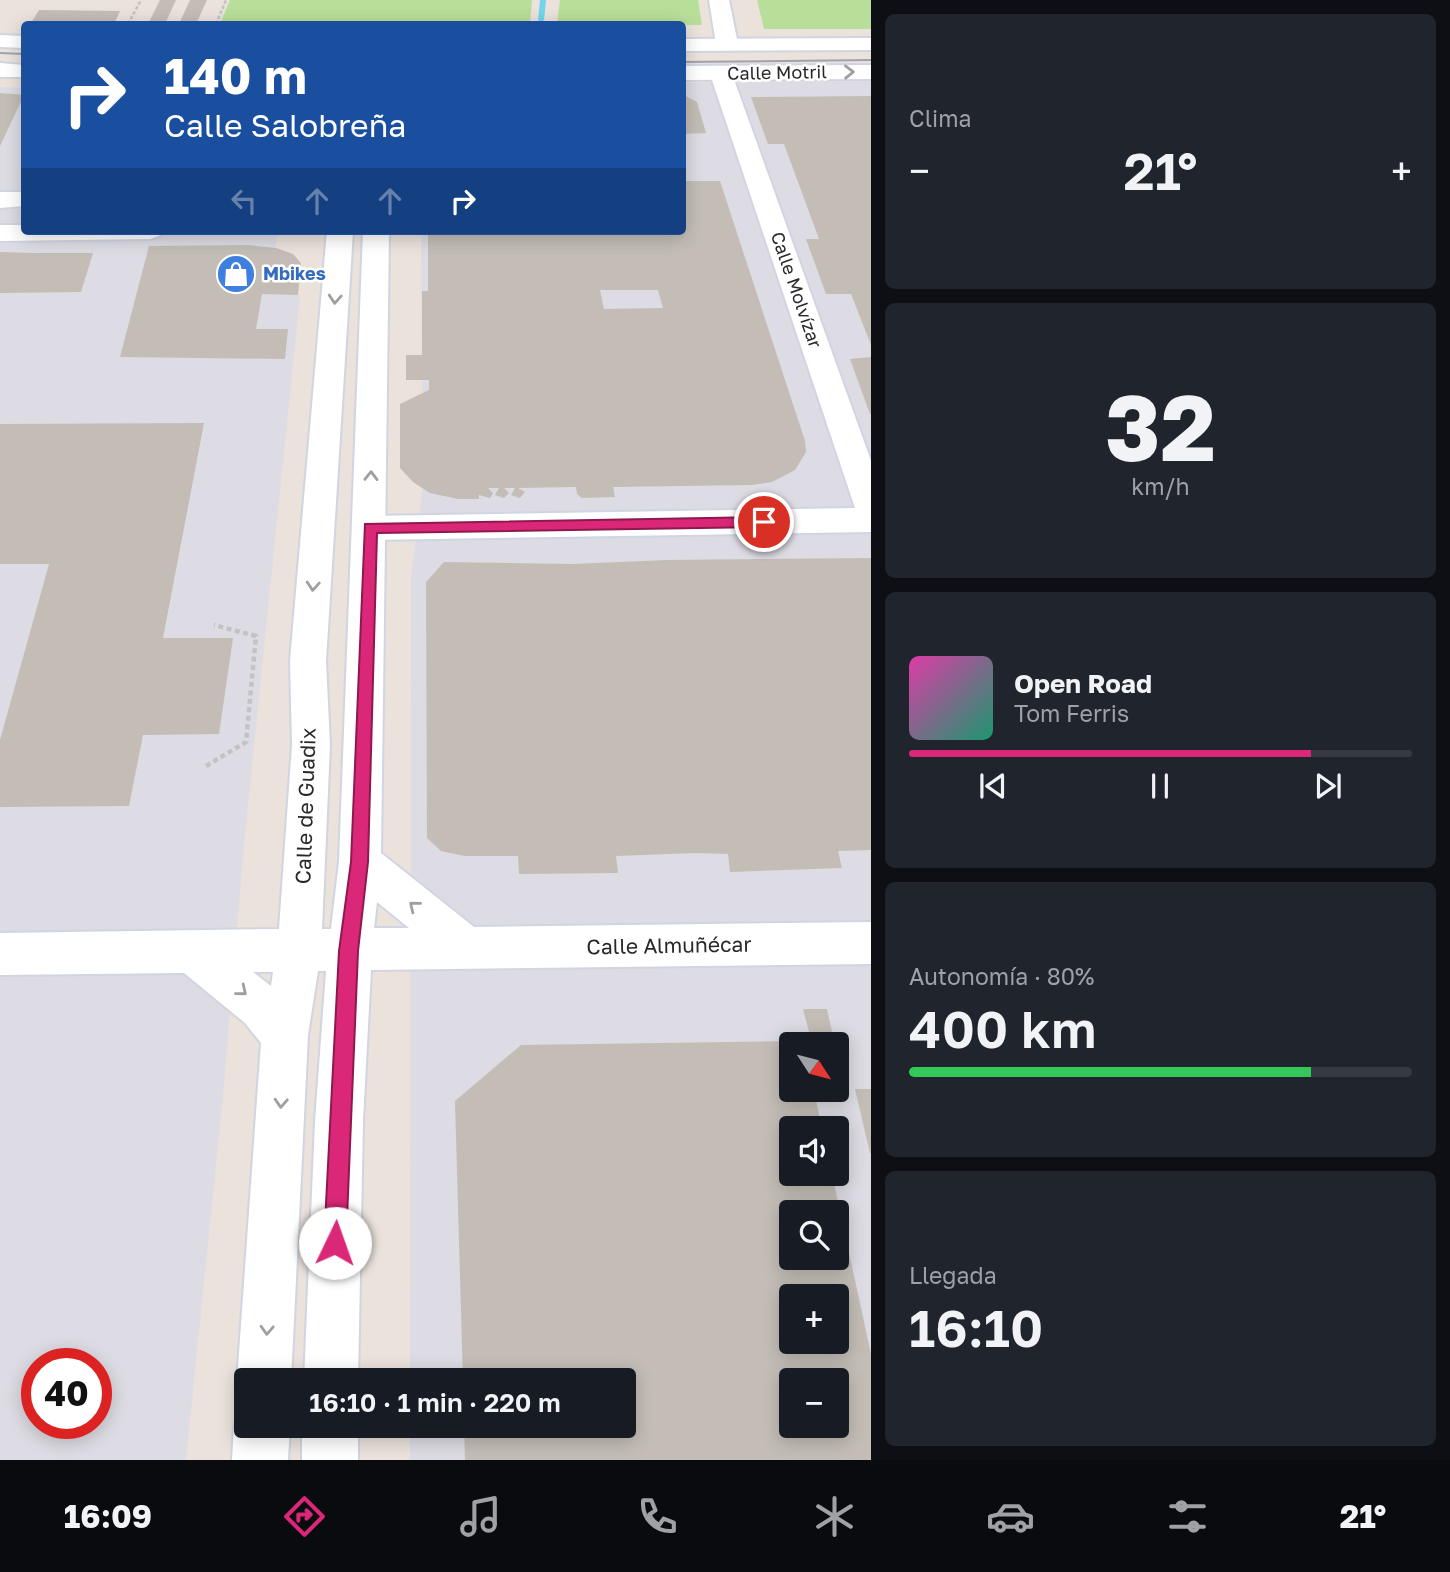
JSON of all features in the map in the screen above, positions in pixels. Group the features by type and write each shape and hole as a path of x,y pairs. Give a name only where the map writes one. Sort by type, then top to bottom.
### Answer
{"street":[{"path":"719,0 727,44"},
{"path":"0,41 21,42"},
{"name":"Calle Motril","path":"686,45 871,44"},
{"path":"0,70 21,71"},
{"name":"Calle Motril","path":"686,74 871,72"},
{"name":"Calle Molvízar","path":"721,74 871,507"},
{"path":"0,200 21,201"},
{"path":"6,233 21,206"},
{"name":"Calle de Guadix","path":"265,1368 285,1035 299,952 311,745 308,661 340,235"},
{"path":"331,1368 349,951 360,862 376,235"},
{"path":"370,528 871,520"},
{"path":"360,862 468,949"},
{"name":"Calle Almuñécar","path":"0,954 871,943"},
{"path":"194,953 261,1007 285,1035"},
{"path":"260,1460 261,1438"},
{"path":"330,1438 330,1460"}],"path":[{"path":"130,21 141,0"},
{"path":"217,21 226,0"},
{"path":"206,766 246,742 256,636 214,625"}],"shaded area":[{"path":"871,81 871,1460 410,1460 410,1438 636,1438 636,1368 410,1368 411,577 423,485 421,235 686,235 686,83"},
{"path":"0,87 21,88 21,235 277,235 269,294 300,295 245,834 223,1095 186,1460 0,1460"}],"green space":[{"path":"230,0 532,0 530,21 221,21"},
{"path":"560,0 698,0 702,25 686,25 686,21 557,21"},
{"path":"757,0 871,0 871,29 764,29"}],"building":[{"path":"160,0 176,0 166,21 150,21"},
{"path":"190,0 207,0 197,21 180,21"},
{"path":"39,10 120,11 115,21 32,21"},
{"path":"0,93 21,95 21,101 0,146"},
{"path":"686,96 697,102 706,133 686,134"},
{"path":"871,96 871,345 851,294 826,294 806,239 819,239 784,144 768,144 751,97"},
{"path":"686,181 720,181 805,441 806,452 795,470 772,482 752,485 613,487 615,497 582,498 577,494 576,487 518,488 525,492 520,498 511,495 515,488 504,488 509,493 504,498 495,495 499,488 488,488 493,493 490,498 479,495 479,499 458,499 430,493 413,482 400,468 400,404 429,390 429,380 406,380 406,355 422,355 422,291 428,291 428,235 686,235","holes":["600,290 658,290 663,308 604,309"]},
{"path":"248,245 276,248 293,254 301,263 298,295 262,294 256,329 288,329 285,359 120,357 149,246"},
{"path":"0,252 93,253 81,292 0,293"},
{"path":"871,357 871,414 870,414 850,359"},
{"path":"204,423 163,638 233,638 219,734 143,735 129,806 0,807 0,740 49,564 0,564 0,424"},
{"path":"871,558 871,850 838,851 842,868 730,872 728,854 695,853 616,856 618,873 519,874 518,856 465,856 441,851 427,838 426,582 444,562 573,564"},
{"path":"803,1009 827,1009 832,1032 809,1032"},
{"path":"779,1041 779,1102 816,1102 819,1116 779,1116 779,1186 835,1186 838,1200 779,1200 779,1270 849,1270 849,1252 871,1354 871,1460 465,1460 464,1438 636,1438 636,1368 463,1368 455,1101 521,1045"},
{"path":"855,1089 871,1089 871,1153 870,1153"}],"waterway":[{"path":"541,20 543,0"}],"tram line":[{"path":"0,53 21,54"},
{"path":"686,62 871,60"}],"place":[{"name":"Mbikes","path":"236,274"}],"route":[{"path":"335,1243 349,951 360,862 370,528 764,522"}]}
